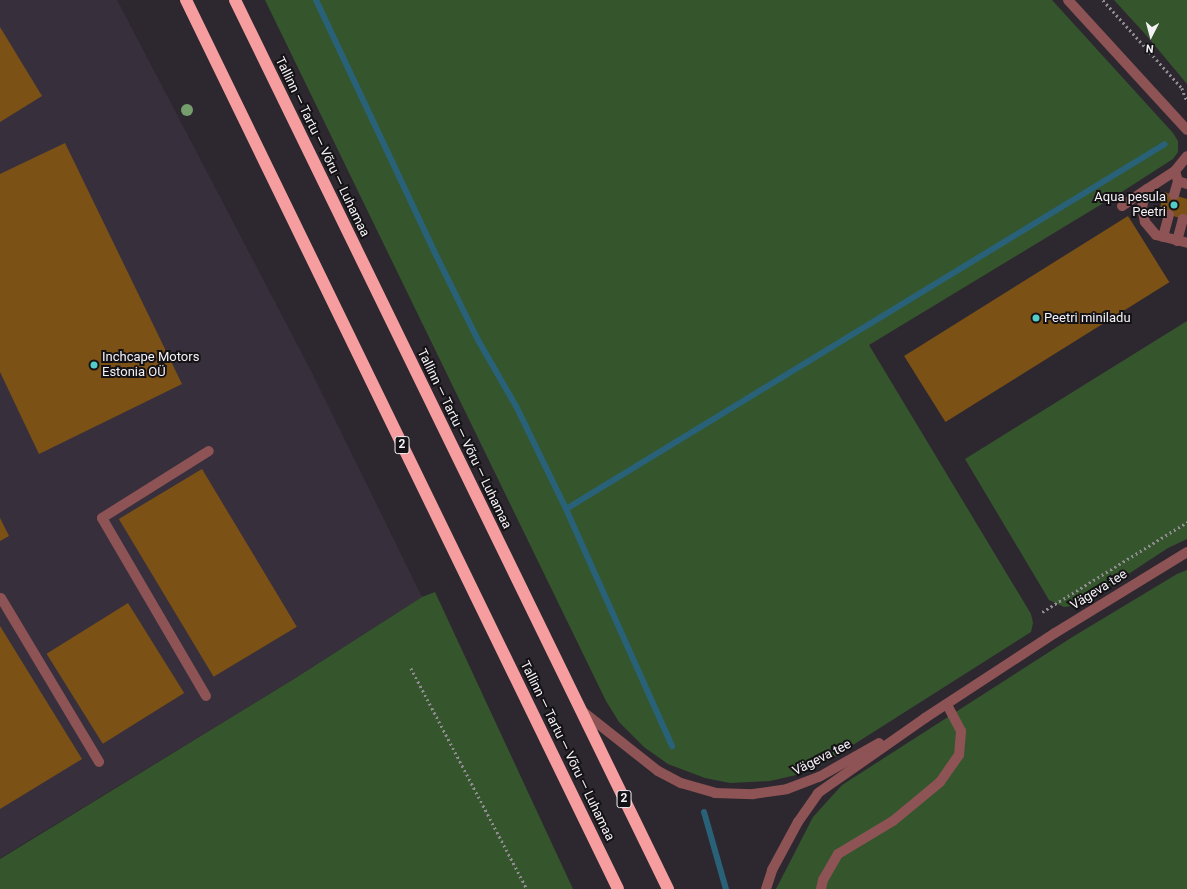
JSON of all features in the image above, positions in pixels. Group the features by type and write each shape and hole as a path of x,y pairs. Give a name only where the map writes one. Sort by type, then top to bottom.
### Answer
{"highway":[{"name":"Tallinn — Tartu — Võru — Luhamaa","path":"186,0 618,889"},
{"name":"Tallinn — Tartu — Võru — Luhamaa","path":"235,0 668,889"}],"street":[{"path":"1068,0 1187,130"},
{"path":"1174,195 1187,156"},
{"path":"1122,206 1147,189 1180,179"},
{"path":"1147,189 1142,207 1145,222 1156,235 1182,242 1183,219"},
{"path":"1163,237 1169,215"},
{"path":"206,696 102,518 209,451"},
{"name":"Vägeva tee","path":"580,709 658,771 681,783 715,793 753,794 787,789 819,777 925,718 1062,628 1187,552"},
{"path":"0,598 100,762"},
{"path":"821,889 823,880 838,854 893,821 940,782 958,755 961,731 946,705"},
{"name":"Vägeva tee","path":"766,889 772,870 798,822 818,793 925,718"}],"path":[{"path":"1103,0 1182,88 1187,101"},
{"path":"1042,612 1187,522"},
{"path":"411,668 527,889"}],"shaded area":[{"path":"0,0 117,0 312,373 422,597 294,679 0,858"}],"green space":[{"path":"265,0 1052,0 1173,133 1178,141 1178,152 1173,159 1120,193 869,345 1031,614 1033,623 1031,632 823,764 796,775 770,781 730,783 705,778 668,764 644,747 619,722 606,701"},
{"path":"1114,0 1187,0 1187,84 1146,35"},
{"path":"1187,321 1187,539 1168,548 1081,605 1064,607 1049,600 965,459"},
{"path":"1187,570 1187,889 776,889 813,817 842,785 1074,636 1177,574"},
{"path":"435,592 573,889 0,889 0,859 294,679 422,597"}],"building":[{"path":"0,27 42,96 0,122"},
{"path":"65,143 182,384 39,454 0,372 0,174"},
{"name":"Aqua pesula Peetri","path":"1164,192 1187,199 1187,220 1159,212"},
{"name":"Peetri miniladu","path":"1128,216 1169,282 945,422 904,356"},
{"path":"202,469 297,627 214,677 119,519"},
{"path":"0,518 9,536 0,541"},
{"path":"128,603 184,693 103,744 47,654"},
{"path":"0,626 82,759 0,809"}],"waterway":[{"path":"316,0 434,251 478,340 516,406 566,509 672,746"},
{"path":"566,509 1165,144"},
{"path":"704,812 726,889"}],"place":[{"name":"Aqua pesula Peetri","path":"1174,205"},
{"name":"Peetri miniladu","path":"1036,318"},
{"name":"Inchcape Motors Estonia OÜ","path":"94,365"}]}
